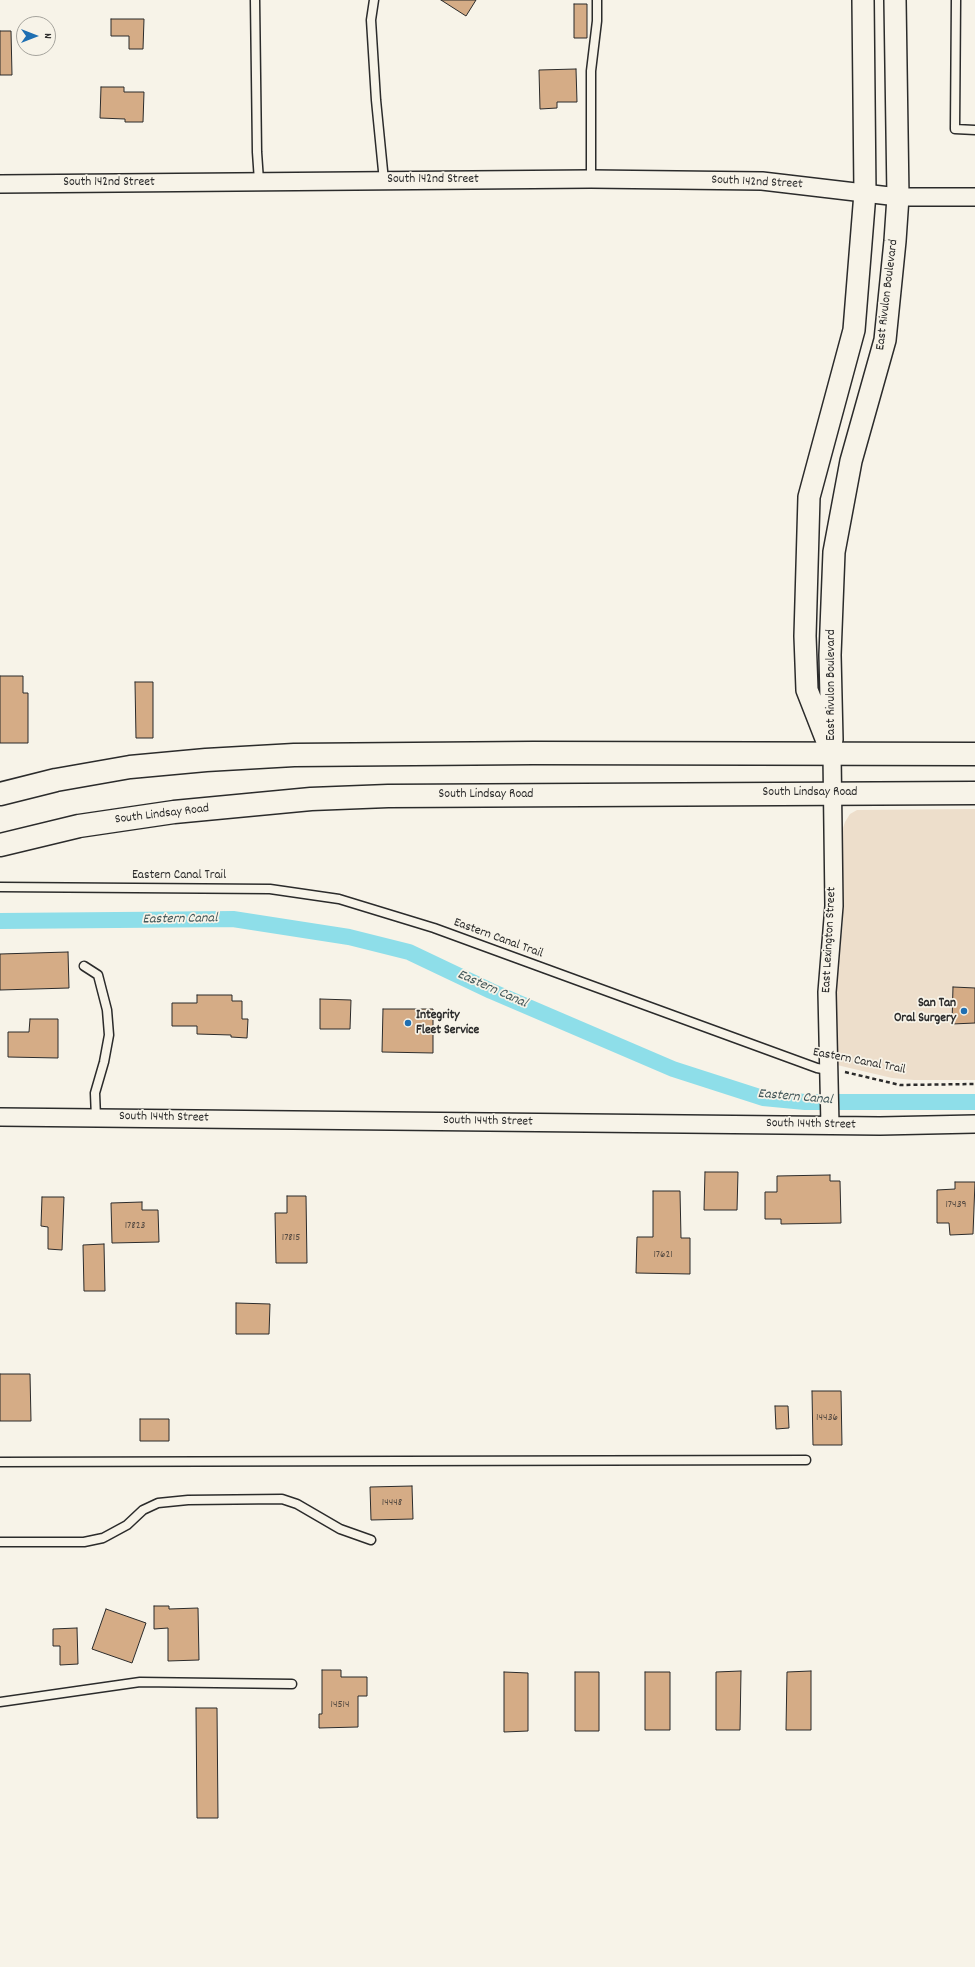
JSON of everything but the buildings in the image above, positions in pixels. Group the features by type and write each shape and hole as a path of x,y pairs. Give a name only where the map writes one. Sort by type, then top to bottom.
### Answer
{"main road":[{"path":"0,794 56,780 130,767 206,760 294,755 525,753 975,754"},
{"name":"South Lindsay Road","path":"0,845 79,826 174,812 312,799 396,796 975,793"}],"street":[{"name":"East Rivulon Boulevard","path":"832,754 807,690 806,636 809,497 854,330 865,193 863,0"},
{"name":"East Rivulon Boulevard","path":"832,754 830,655 834,552 851,461 885,340 898,198 895,0"},
{"name":"South 142nd Street","path":"0,184 590,179 762,181 898,198 975,198"},
{"name":"East Lexington Street","path":"830,1119 827,992 834,906 832,754"},
{"name":"South 144th Street","path":"0,1117 830,1119 975,1124"}],"lane":[{"path":"255,0 257,152 260,182"},
{"path":"374,0 371,20 376,100 384,181"},
{"path":"590,179 590,71 598,21 597,0"},
{"path":"956,0 955,129 975,130"},
{"name":"Eastern Canal Trail","path":"0,888 270,889 339,899 434,928 809,1066 828,1075"},
{"path":"84,966 98,975 107,1010 109,1035 104,1062 95,1093 96,1118"},
{"path":"0,1462 806,1460"},
{"path":"0,1542 84,1542 103,1538 127,1525 143,1510 158,1503 188,1500 282,1499 297,1504 340,1528 371,1540"},
{"path":"0,1702 140,1682 292,1684"}],"path":[{"name":"Eastern Canal Trail","path":"828,1075 900,1085 975,1084"}],"shaded area":[{"path":"975,809 975,1080 914,1080 892,1078 837,1065 836,986 843,922 842,831 845,822 850,814 857,810"}],"waterway":[{"name":"Eastern Canal","path":"0,921 233,919 349,937 409,952 491,991 673,1069 763,1098 805,1102 975,1102"}],"place":[{"name":"San Tan Oral Surgery","path":"964,1011"},
{"name":"Integrity Fleet Service","path":"408,1023"}]}
